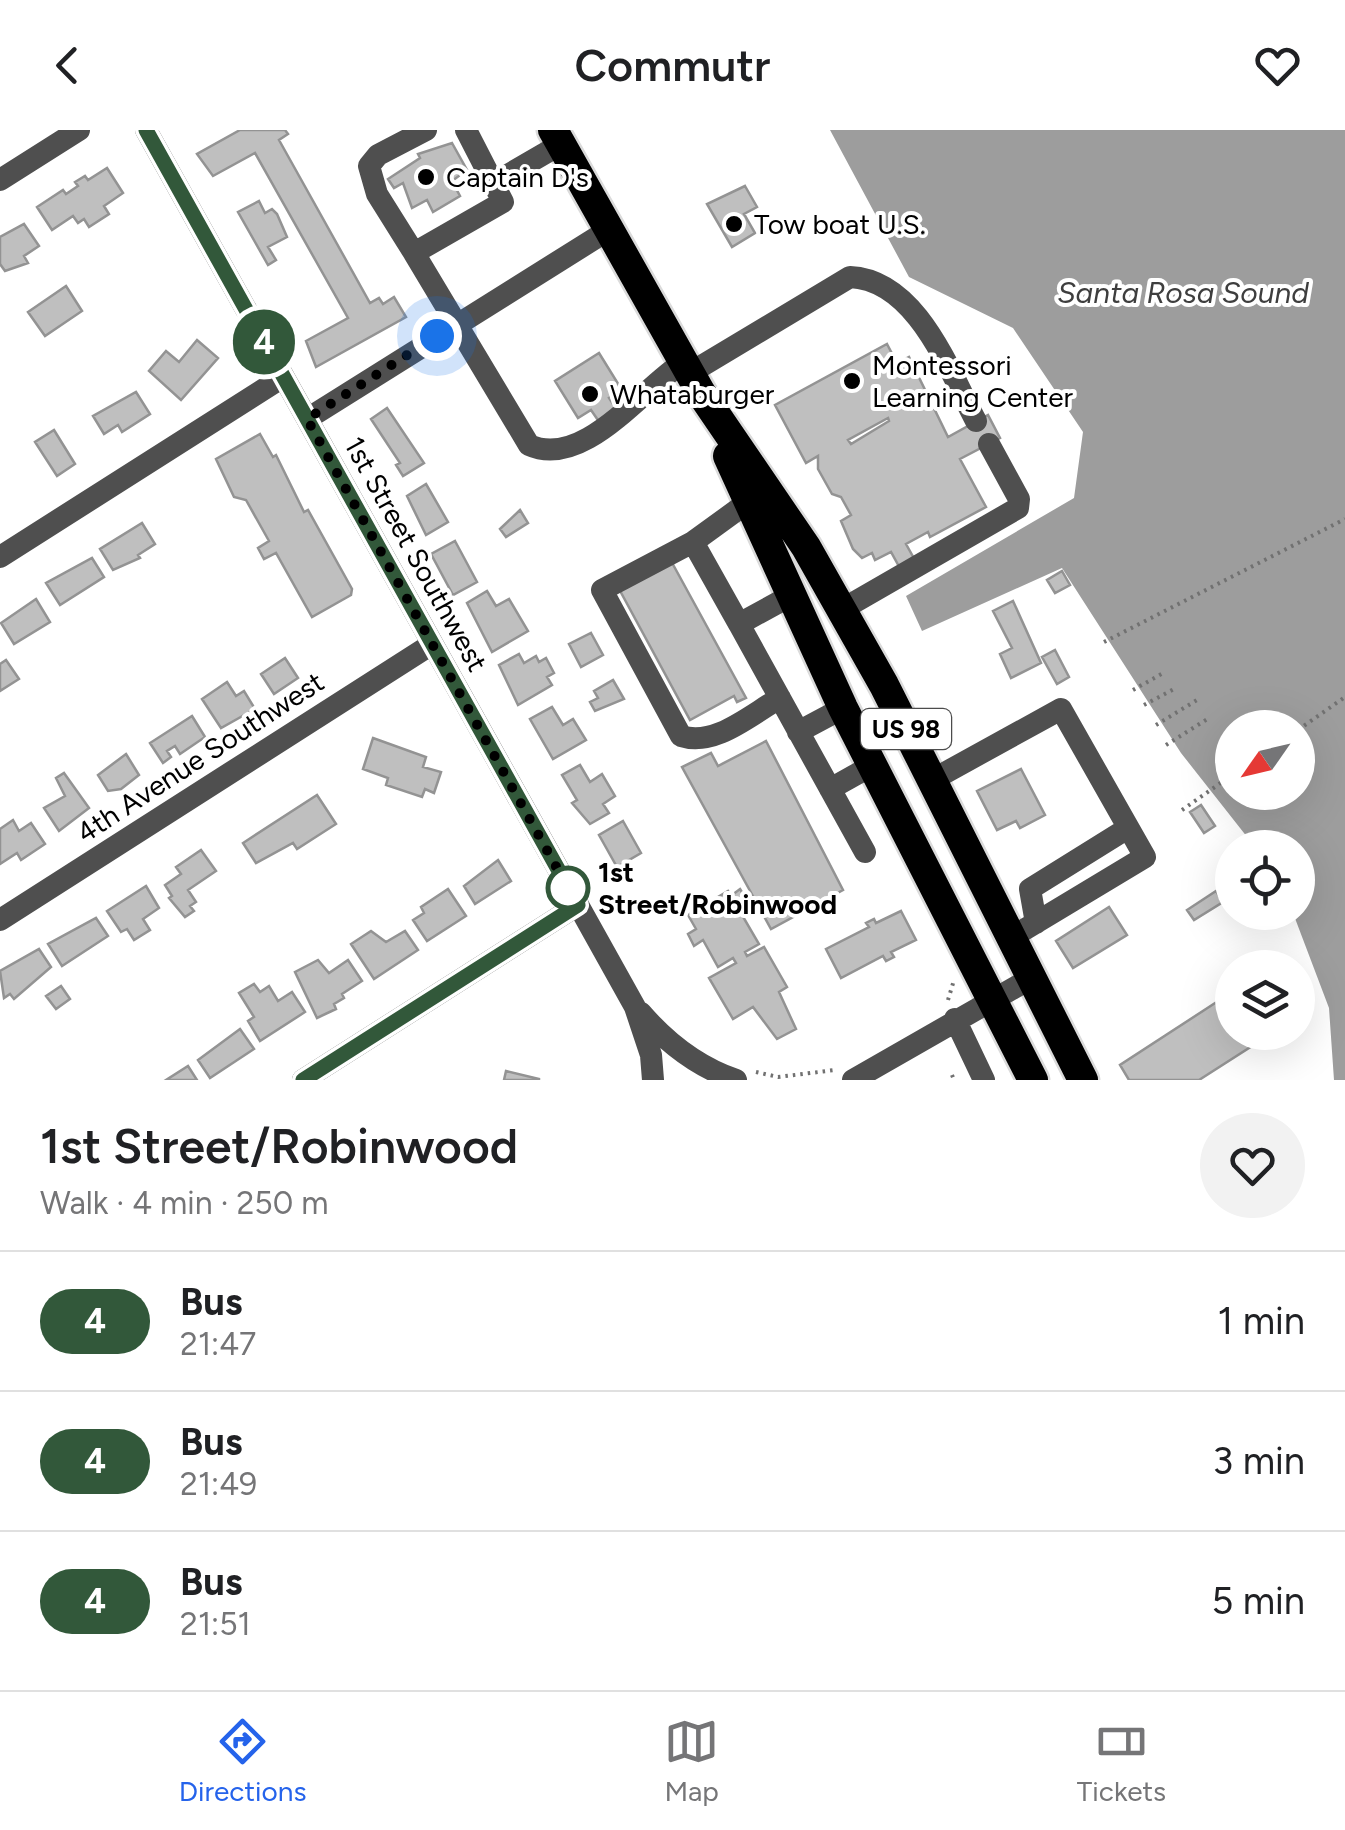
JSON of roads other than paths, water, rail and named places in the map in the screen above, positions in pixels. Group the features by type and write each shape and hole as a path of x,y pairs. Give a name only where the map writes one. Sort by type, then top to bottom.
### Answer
{"highway":[{"name":"US 98","path":"557,137 692,376 806,547 932,780 1024,930 1033,977 1083,1080"},
{"name":"US 98","path":"692,376 843,708 1032,1080"}],"street":[{"path":"0,180 79,130"},
{"name":"1st Street Southwest","path":"146,130 635,1007 651,1056 653,1080"},
{"path":"426,130 378,155 369,166 378,194 529,445 542,451 591,436 623,415 657,378 692,376 850,277 869,278 922,322 976,421"},
{"path":"414,253 504,202 466,130"},
{"path":"494,183 557,137"},
{"path":"307,419 610,229"},
{"path":"0,557 283,377"},
{"path":"841,610 1018,508 1019,499 989,444"},
{"path":"748,502 693,542 602,590 681,736 698,742 712,737 780,698"},
{"path":"693,542 865,852"},
{"path":"739,624 790,596"},
{"name":"4th Avenue Southwest","path":"0,920 432,644"},
{"path":"798,732 843,708"},
{"path":"932,780 1061,709 1145,858 1024,930"},
{"path":"830,789 873,765"},
{"path":"1024,930 1030,888 1128,828"},
{"path":"303,1080 578,905"},
{"path":"848,1077 950,1013 1033,977"},
{"name":"1st Street Southwest","path":"635,1007 670,1044 706,1068 741,1075"},
{"path":"950,1013 984,1080"}],"water":[{"name":"Santa Rosa Sound","path":"830,130 1345,130 1345,1080 1334,1080 1329,1008 1315,971 1315,950 1307,950 1299,930 1315,930 1315,830 1242,830 1226,810 1315,810 1315,710 1215,710 1215,796 1181,753 1062,568 922,631 906,596 1074,498 1083,432 1013,328 909,277"}],"place":[{"name":"Captain D's","path":"426,177"},
{"name":"Tow boat U.S.","path":"734,224"},
{"name":"Montessori Learning Center","path":"852,381"},
{"name":"Whataburger","path":"590,394"},
{"name":"1st Street/Robinwood","path":"568,888"}]}
